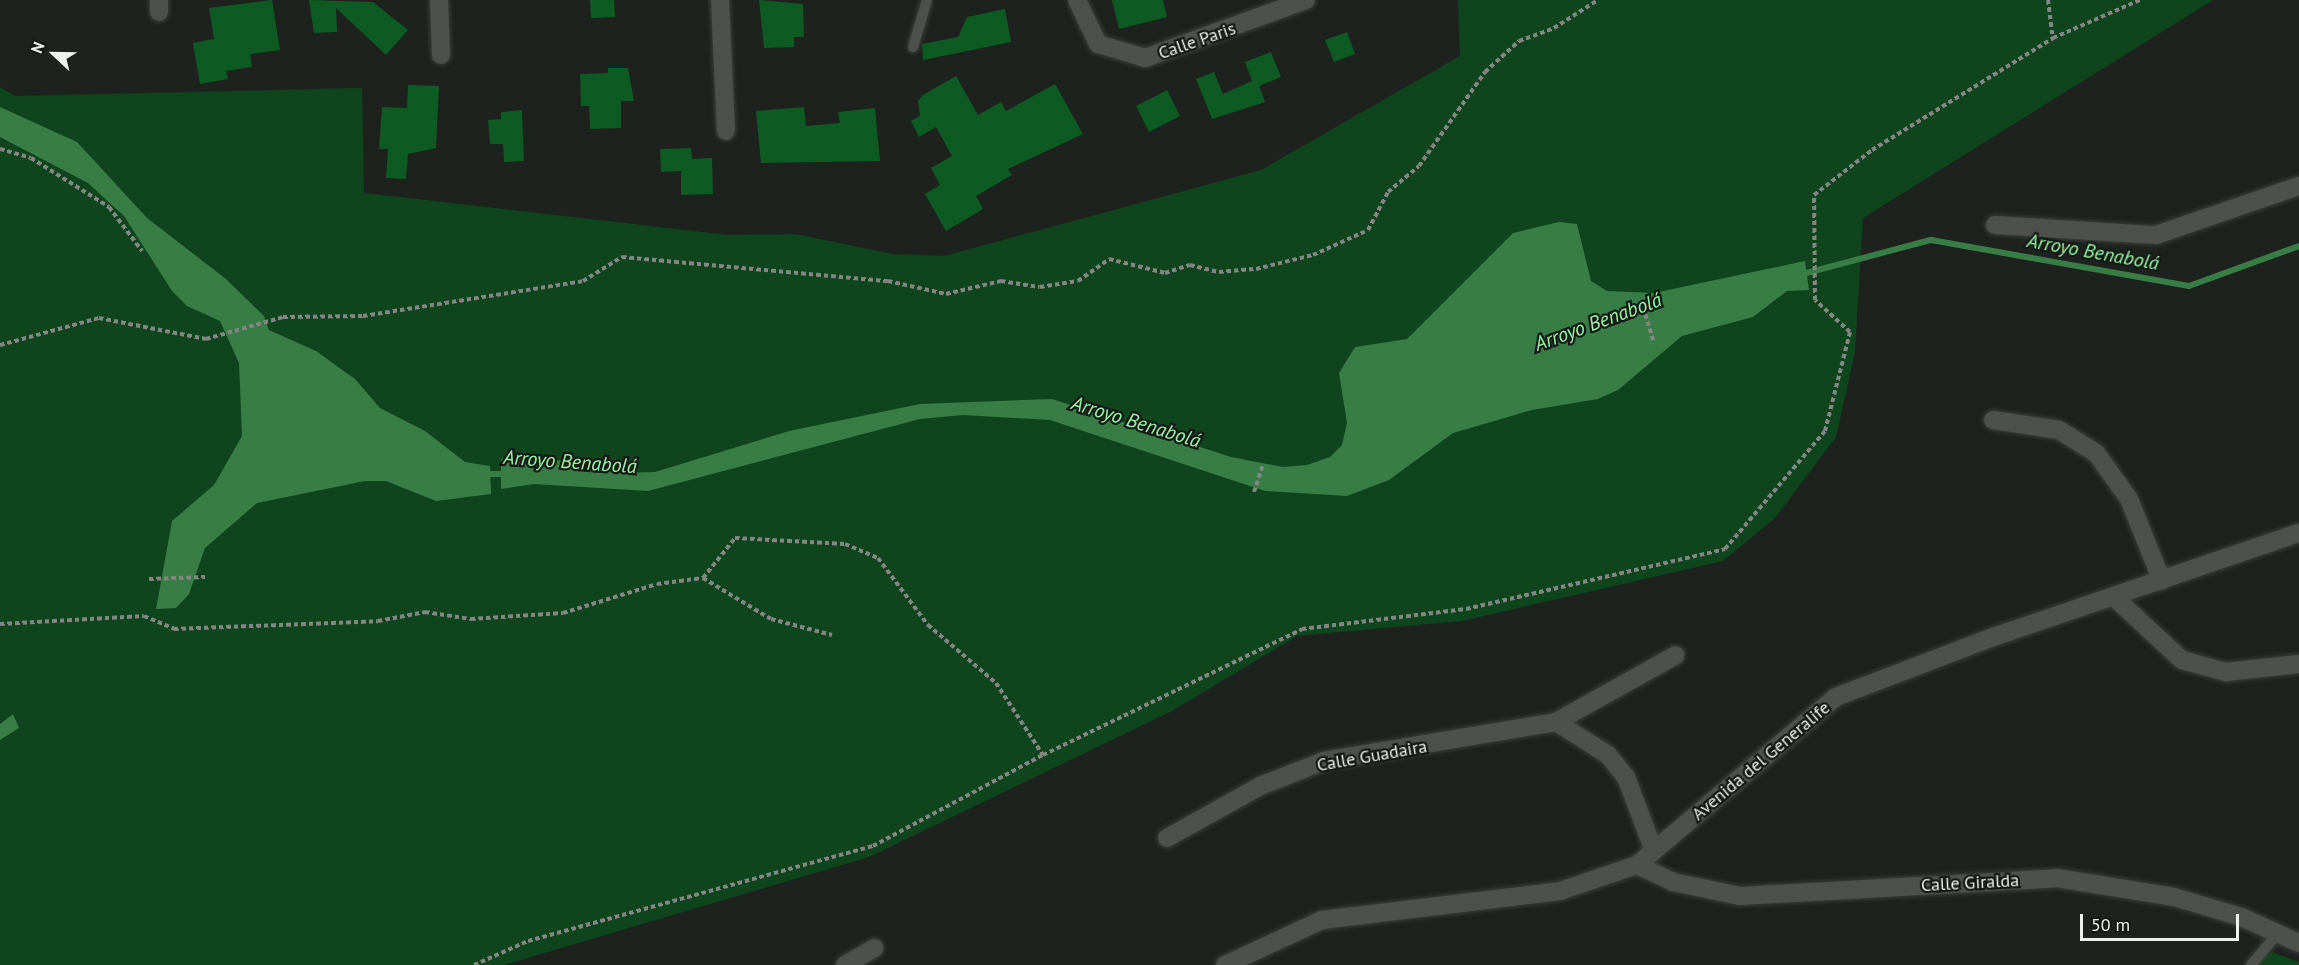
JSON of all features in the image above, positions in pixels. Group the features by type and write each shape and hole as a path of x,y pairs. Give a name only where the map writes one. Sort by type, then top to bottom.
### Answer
{"street":[{"path":"439,0 441,55"},
{"path":"720,0 726,131"},
{"name":"Calle Paris","path":"1077,0 1098,44 1145,58 1306,0"},
{"path":"1995,225 2156,235 2299,186"},
{"path":"1993,420 2059,430 2096,453 2129,499 2162,581"},
{"name":"Avenida del Generalife","path":"1225,965 1322,920 1560,891 1637,865 1836,697 2299,534"},
{"path":"2115,598 2182,660 2226,672 2299,664"},
{"name":"Calle Guadaira","path":"1167,838 1260,786 1324,761 1556,722 1676,655"},
{"path":"1556,722 1608,755 1626,777 1654,851"},
{"name":"Calle Giralda","path":"1637,865 1673,882 1740,896 2057,879 2174,897 2279,932 2299,942"},
{"path":"845,965 875,948"}],"lane":[{"path":"913,47 927,0"},
{"path":"2251,965 2279,932"}],"path":[{"path":"0,345 99,318 206,339 283,317 363,315 583,281 622,257 888,281 946,294 1001,281 1040,287 1078,281 1109,259 1165,273 1190,265 1219,272 1256,268 1313,255 1368,230 1388,192 1419,166 1485,72 1519,41 1554,28 1598,0"},
{"path":"2048,0 2053,38"},
{"path":"474,965 528,941 873,846 1043,755 1302,629 1466,609 1725,549 1825,431 1850,332 1815,300 1811,257 1814,195 1872,150 2053,38 2140,0"},
{"path":"0,149 31,158 109,207 142,251"},
{"path":"1641,300 1654,343"},
{"path":"1254,492 1263,464"},
{"path":"703,578 735,538 845,544 878,558 928,625 996,683 1043,755"},
{"path":"149,579 205,577"},
{"path":"0,624 144,616 174,629 378,621 425,612 471,619 563,613 657,584 703,578 771,619 832,635"}],"shaded area":[{"path":"1458,0 2213,0 1863,218 1855,352 1836,437 1775,518 1723,561 1462,621 1297,636 1172,711 869,857 504,965 0,965 0,87 15,96 362,88 364,193 728,235 796,234 892,254 944,256 1261,170 1460,56"},
{"path":"2264,949 2299,962 2299,965 2253,965"}],"water":[{"path":"0,107 77,142 147,218 226,279 264,316 269,330 316,351 355,379 380,408 425,431 465,462 490,466 491,494 436,501 386,481 365,481 257,503 205,548 189,594 176,608 156,609 172,521 214,485 242,436 239,363 220,321 187,306 172,291 124,216 88,183 0,137"},
{"path":"1559,222 1577,224 1591,281 1607,291 1654,293 1805,261 1809,290 1787,291 1753,317 1682,336 1618,390 1598,399 1532,410 1453,433 1389,480 1347,496 1265,491 1050,420 963,415 920,419 648,491 534,484 501,489 501,459 523,453 619,473 655,472 789,431 920,404 1052,399 1231,457 1283,467 1307,465 1330,457 1342,445 1347,423 1339,373 1355,347 1407,339 1513,233"},
{"path":"13,714 19,728 0,740 0,724"}],"building":[{"path":"272,0 280,50 250,54 252,67 226,71 228,79 200,84 193,43 214,39 209,8"},
{"path":"309,0 373,2 408,30 386,55 336,8 337,32 314,33"},
{"path":"590,0 614,0 615,17 591,18"},
{"path":"759,0 803,4 804,37 794,37 794,47 764,48"},
{"path":"1112,0 1163,0 1167,17 1119,29"},
{"path":"1005,9 1011,42 923,60 922,44 958,37 967,17"},
{"path":"1347,32 1355,54 1334,62 1325,40"},
{"path":"1271,52 1281,77 1259,86 1265,102 1212,119 1196,79 1214,72 1223,94 1252,81 1245,62"},
{"path":"608,68 628,68 634,101 621,101 621,128 590,129 589,106 581,106 580,74 608,73"},
{"path":"956,76 978,115 1001,102 1006,111 1055,84 1083,134 1008,169 1012,175 976,196 983,209 946,231 925,194 940,185 931,168 952,156 936,127 919,137 911,121 920,116 918,101 923,95"},
{"path":"408,85 439,86 436,148 408,154 406,179 386,178 388,149 379,149 382,107 407,108"},
{"path":"1167,90 1180,116 1149,132 1136,106"},
{"path":"804,107 806,126 840,123 838,112 875,108 880,161 761,163 756,111"},
{"path":"522,110 524,161 504,162 503,144 490,144 488,120 501,119 501,112"},
{"path":"691,148 692,159 712,158 713,194 681,195 681,171 661,172 660,149"}],"waterway":[{"name":"Arroyo Benabolá","path":"1799,275 1931,240 2189,286 2299,246"},
{"name":"Arroyo Benabolá","path":"484,474 507,474"}]}
